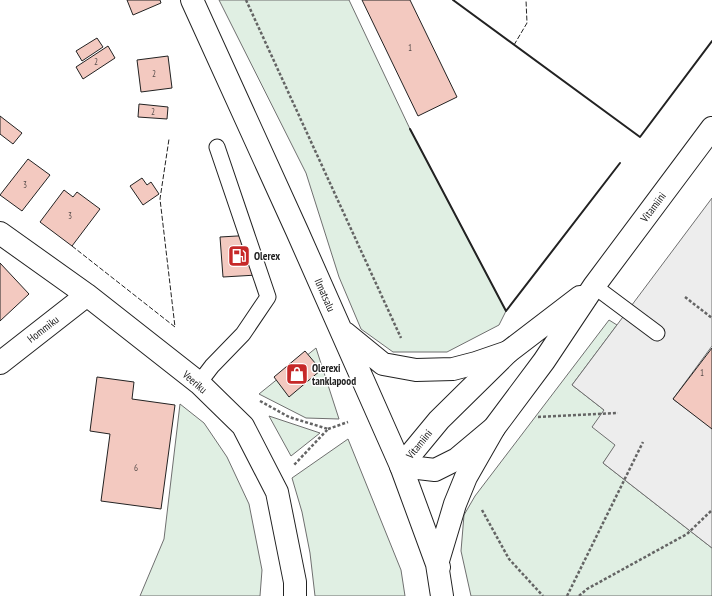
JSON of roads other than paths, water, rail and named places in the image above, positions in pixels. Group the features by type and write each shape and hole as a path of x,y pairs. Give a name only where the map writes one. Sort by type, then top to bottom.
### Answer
{"street":[{"name":"Ilmatsalu","path":"192,0 401,466 437,564 442,596"},
{"name":"Vitamiini","path":"401,466 435,470 457,459 494,428 544,361 594,286 712,128"},
{"name":"Veeriku","path":"0,233 87,295 199,383 244,426 277,492 295,582 295,596"},
{"name":"Vitamiini","path":"401,466 439,420 508,352 594,286"},
{"name":"Hommiku","path":"0,363 87,295"},
{"path":"340,329 383,364 416,370 452,369 508,352"},
{"path":"452,596 437,564 455,504 466,477 494,428"}],"lane":[{"path":"199,383 212,366 243,334 268,297 217,147"},
{"path":"594,286 657,334"}],"place":[{"name":"Olerex","path":"239,256"},
{"name":"Olerexi tanklapood","path":"297,374"}]}
